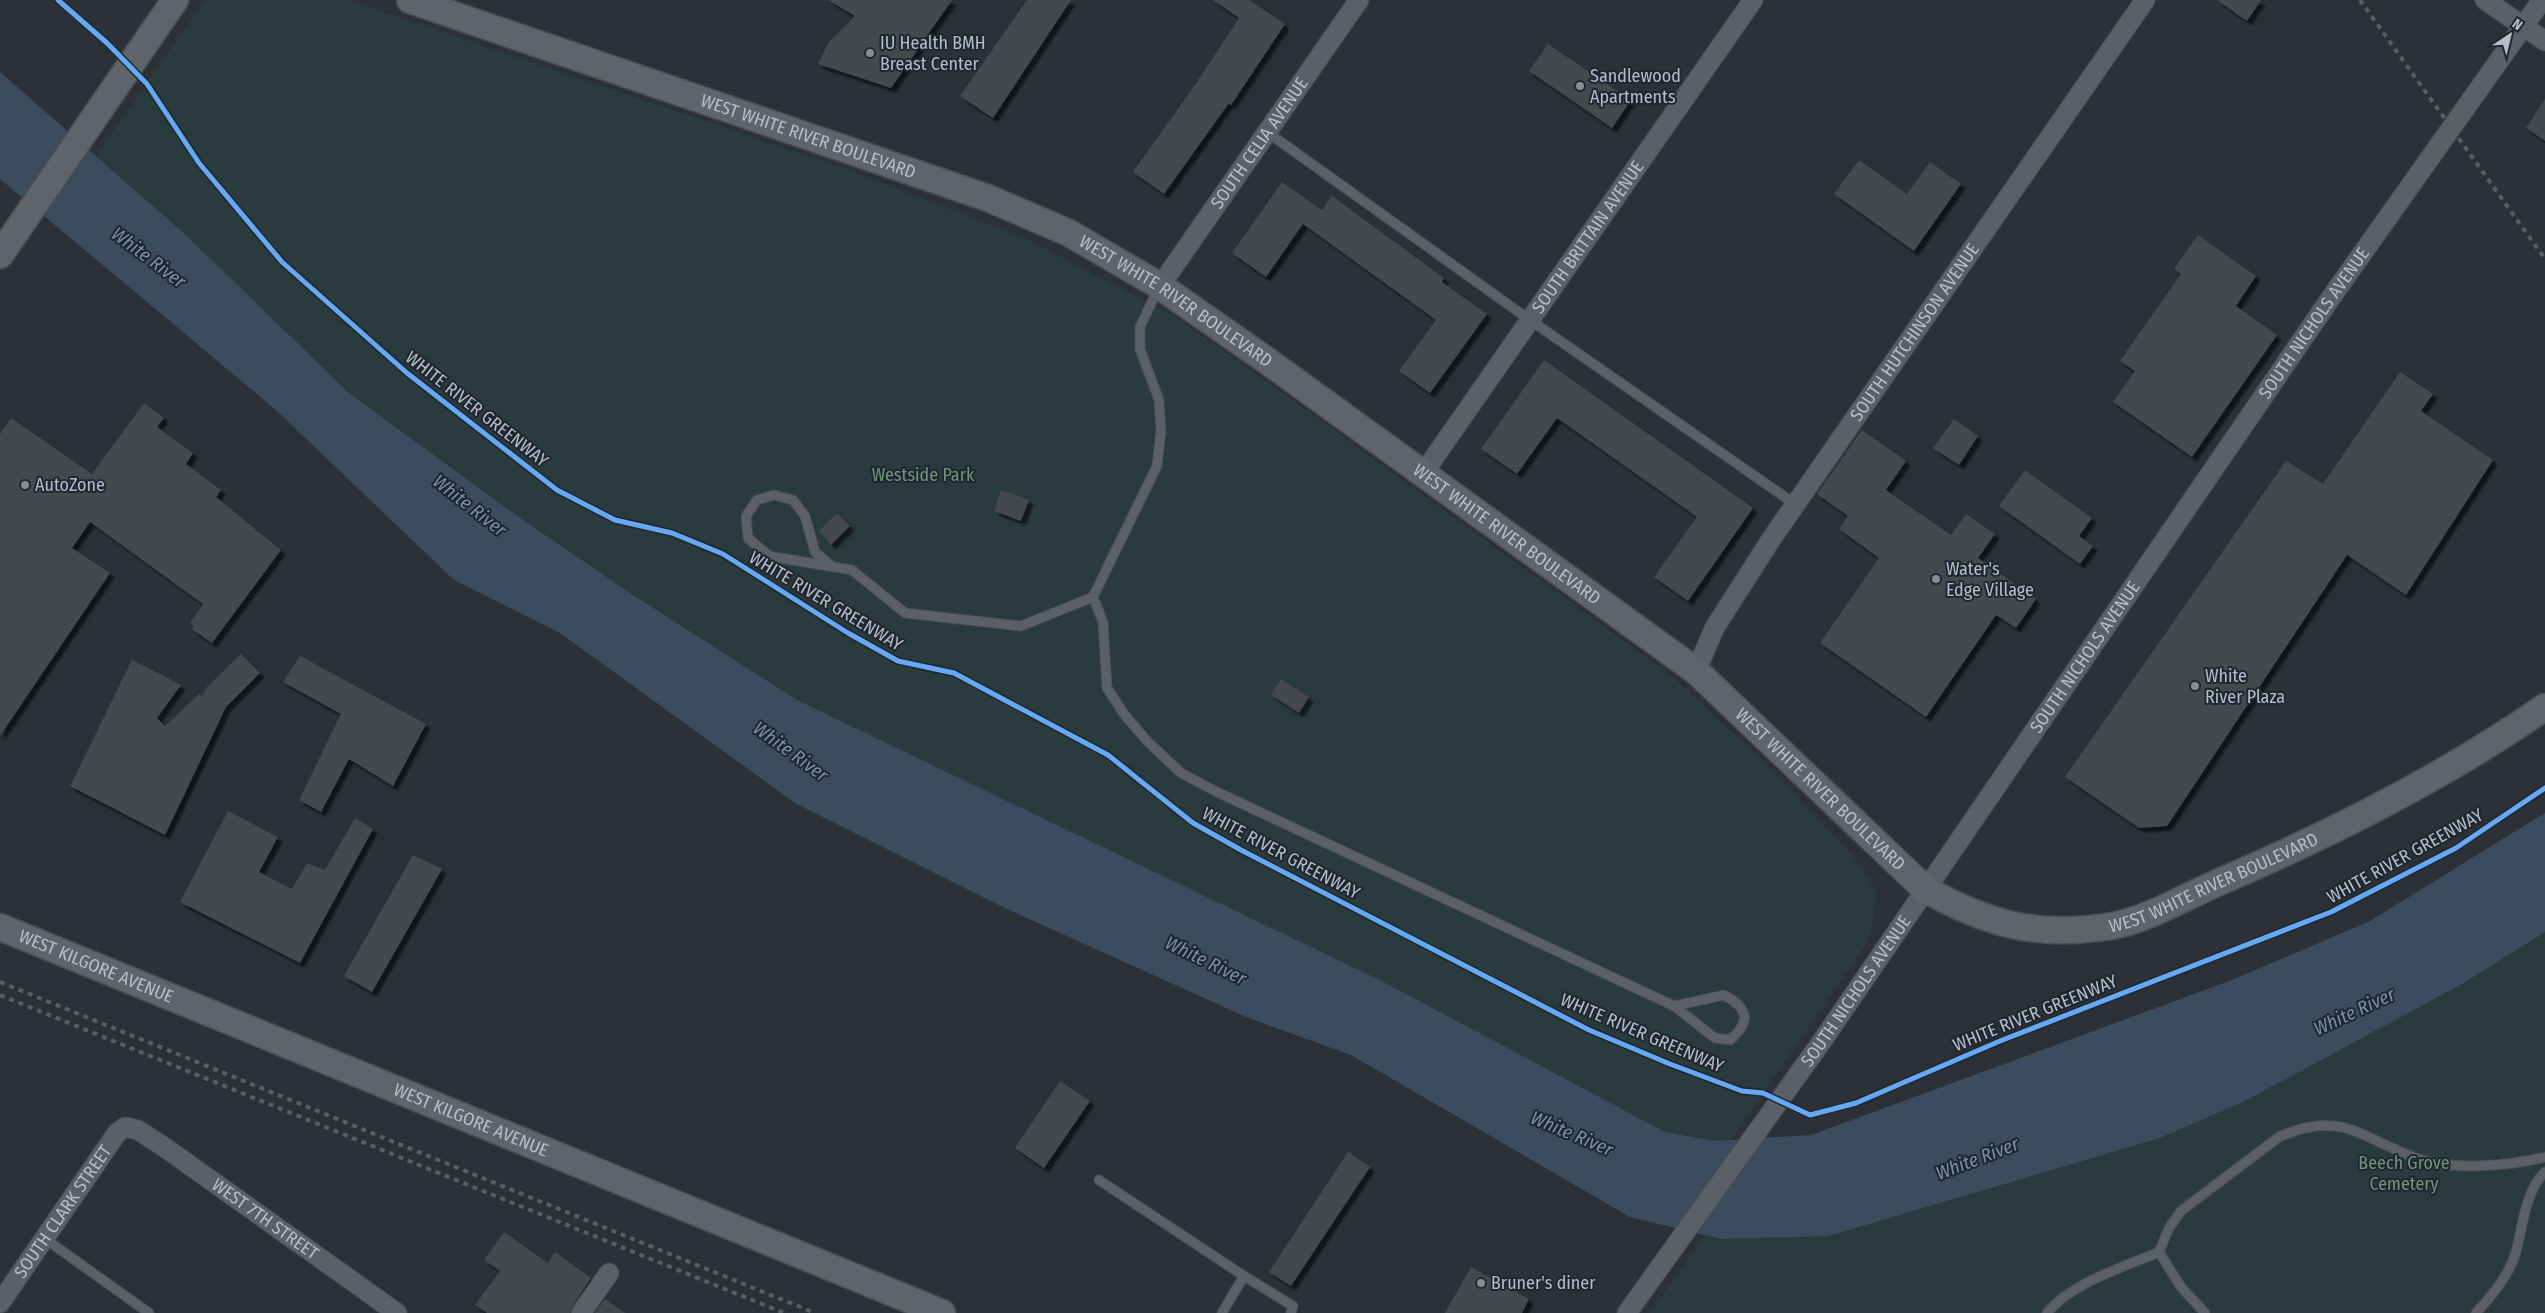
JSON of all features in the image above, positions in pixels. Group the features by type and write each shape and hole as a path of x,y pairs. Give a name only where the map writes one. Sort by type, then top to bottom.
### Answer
{"street":[{"path":"0,255 8,237 175,0"},
{"name":"WEST WHITE RIVER BOULEVARD","path":"410,0 988,198 1069,233 1160,286 1266,360 1422,475 1696,671 1924,889 1958,908 1984,919 2014,927 2041,930 2091,928 2132,920 2316,839 2454,765 2545,707"},
{"name":"SOUTH CELIA AVENUE","path":"1160,286 1359,0"},
{"name":"SOUTH BRITTAIN AVENUE","path":"1422,475 1753,0"},
{"name":"SOUTH HUTCHINSON AVENUE","path":"1696,671 1715,627 1795,504 2145,0"},
{"path":"2485,0 2545,42"},
{"name":"SOUTH NICHOLS AVENUE","path":"1628,1312 1820,1044 1924,889 2400,199 2542,0"},
{"name":"WEST KILGORE AVENUE","path":"0,928 942,1313"},
{"name":"SOUTH CLARK STREET","path":"0,1303 117,1133 125,1127 131,1127"},
{"name":"WEST 7TH STREET","path":"131,1127 167,1149 397,1313"},
{"path":"581,1313 608,1273"}],"lane":[{"path":"1267,132 1530,320 1795,504"},
{"path":"831,566 815,552 805,516 793,500 774,495 757,500 746,516 748,538 769,556 852,570 904,613 1022,626 1092,598 1158,466 1161,431 1159,400 1140,349 1140,327 1160,286"},
{"path":"1092,598 1103,622 1107,688 1124,714 1146,741 1181,773 1217,792 1674,1006 1715,1038 1730,1040 1742,1030 1746,1017 1739,1003 1724,995 1674,1006"},
{"path":"2047,1313 2064,1296 2106,1274 2159,1252 2169,1228 2181,1211 2279,1137 2312,1126 2334,1125 2353,1129 2416,1158 2458,1166 2509,1163 2545,1157"},
{"path":"2476,1313 2500,1284 2514,1257 2535,1184 2545,1172"},
{"path":"1099,1180 1244,1276 1293,1306 1291,1313"},
{"path":"44,1238 149,1313"},
{"path":"2159,1252 2181,1287 2205,1313"},
{"path":"1222,1313 1244,1276"}],"green space":[{"name":"Westside Park","path":"205,0 348,0 849,170 1028,240 1150,303 1181,321 1294,401 1672,676 1772,770 1857,861 1876,891 1874,920 1867,943 1728,1144 1665,1132 1382,981 797,700 630,593 513,513 349,393 186,235 96,156"},
{"name":"Beech Grove Cemetery","path":"2545,931 2545,1313 1650,1313 1704,1236 1721,1239 1828,1236"}],"water":[{"name":"White River","path":"0,72 186,235 349,393 513,513 630,593 797,700 1382,981 1665,1132 1715,1141 1811,1135 2232,980 2370,921 2545,813 2545,932 2462,984 2245,1101 2160,1138 1828,1236 1721,1239 1630,1217 1351,1055 1246,1017 1007,909 795,803 560,633 454,580 276,410 0,179"}],"building":[{"name":"IU Health BMH Breast Center","path":"828,0 952,0 891,88 818,64 829,42 855,16"},
{"path":"1027,0 1071,0 993,118 960,96"},
{"path":"1213,0 1249,0 1285,24 1231,105 1229,103 1164,194 1133,172 1197,82 1239,18"},
{"path":"2217,0 2261,0 2247,21"},
{"name":"Sandlewood Apartments","path":"1548,44 1631,100 1612,128 1529,71"},
{"path":"2545,99 2545,141 2526,128"},
{"path":"1859,160 1907,194 1930,162 1961,184 1914,251 1834,194"},
{"path":"1282,182 1322,210 1332,196 1444,278 1442,282 1487,314 1430,393 1399,371 1436,320 1303,224 1266,277 1232,253"},
{"path":"2198,235 2256,276 2236,306 2277,335 2192,457 2113,402 2135,371 2120,361 2181,274 2174,269"},
{"path":"1544,360 1753,508 1688,601 1654,577 1697,517 1557,418 1517,474 1481,449"},
{"name":"White River Plaza","path":"2400,372 2433,394 2421,411 2493,460 2406,595 2347,555 2167,826 2139,828 2065,777 2286,461 2323,484"},
{"path":"144,403 164,418 157,427 193,453 186,464 221,490 216,497 281,550 212,643 192,629 194,626 190,623 203,604 90,522 72,548 110,573 0,736 0,434 11,418 92,474"},
{"path":"1954,419 1978,436 1959,465 1933,448"},
{"name":"Water's Edge Village","path":"1862,430 1906,461 1886,490 1951,535 1966,514 1995,534 1978,558 2036,599 2016,628 1996,615 1926,717 1820,643 1879,558 1839,529 1848,516 1817,494"},
{"path":"2025,470 2092,518 2079,536 2093,546 2080,564 1999,506"},
{"path":"1001,490 1029,500 1021,521 994,511"},
{"path":"837,513 850,526 831,545 819,531"},
{"path":"241,654 260,673 226,707 165,835 70,786 132,660 181,685 157,718 165,726 199,694 202,696 207,687"},
{"path":"300,656 426,724 393,786 349,759 321,812 299,800 341,714 283,682"},
{"path":"1281,679 1309,697 1299,713 1271,695"},
{"path":"228,811 278,837 259,872 292,889 307,863 325,870 355,818 373,829 300,963 180,902"},
{"path":"413,855 442,869 372,992 344,976"},
{"path":"1060,1081 1090,1101 1044,1168 1015,1148"},
{"path":"1348,1152 1370,1167 1291,1286 1269,1272"},
{"path":"504,1232 548,1263 555,1252 591,1278 570,1313 487,1313 475,1305 500,1271 484,1260"},
{"name":"Bruner's diner","path":"1471,1267 1529,1299 1522,1313 1445,1313"},
{"path":"605,1299 625,1313 595,1313"}],"railway":[{"path":"2360,0 2545,259"},
{"path":"0,982 815,1313"},
{"path":"0,995 784,1313"}],"cycle path":[{"name":"WHITE RIVER GREENWAY","path":"58,0 107,43 147,84 199,163 282,262 407,373 557,490 615,520 672,533 723,554 848,633 898,661 954,673 1108,755 1193,823 1241,850 1589,1030 1670,1064 1742,1091 1763,1093 1810,1115 1856,1103 2000,1041 2331,912 2456,848 2545,788"}],"place":[{"name":"IU Health BMH Breast Center","path":"870,53"},
{"name":"Sandlewood Apartments","path":"1580,86"},
{"name":"AutoZone","path":"25,485"},
{"name":"Water's Edge Village","path":"1936,579"},
{"name":"White River Plaza","path":"2195,686"},
{"name":"Bruner's diner","path":"1481,1283"}]}
